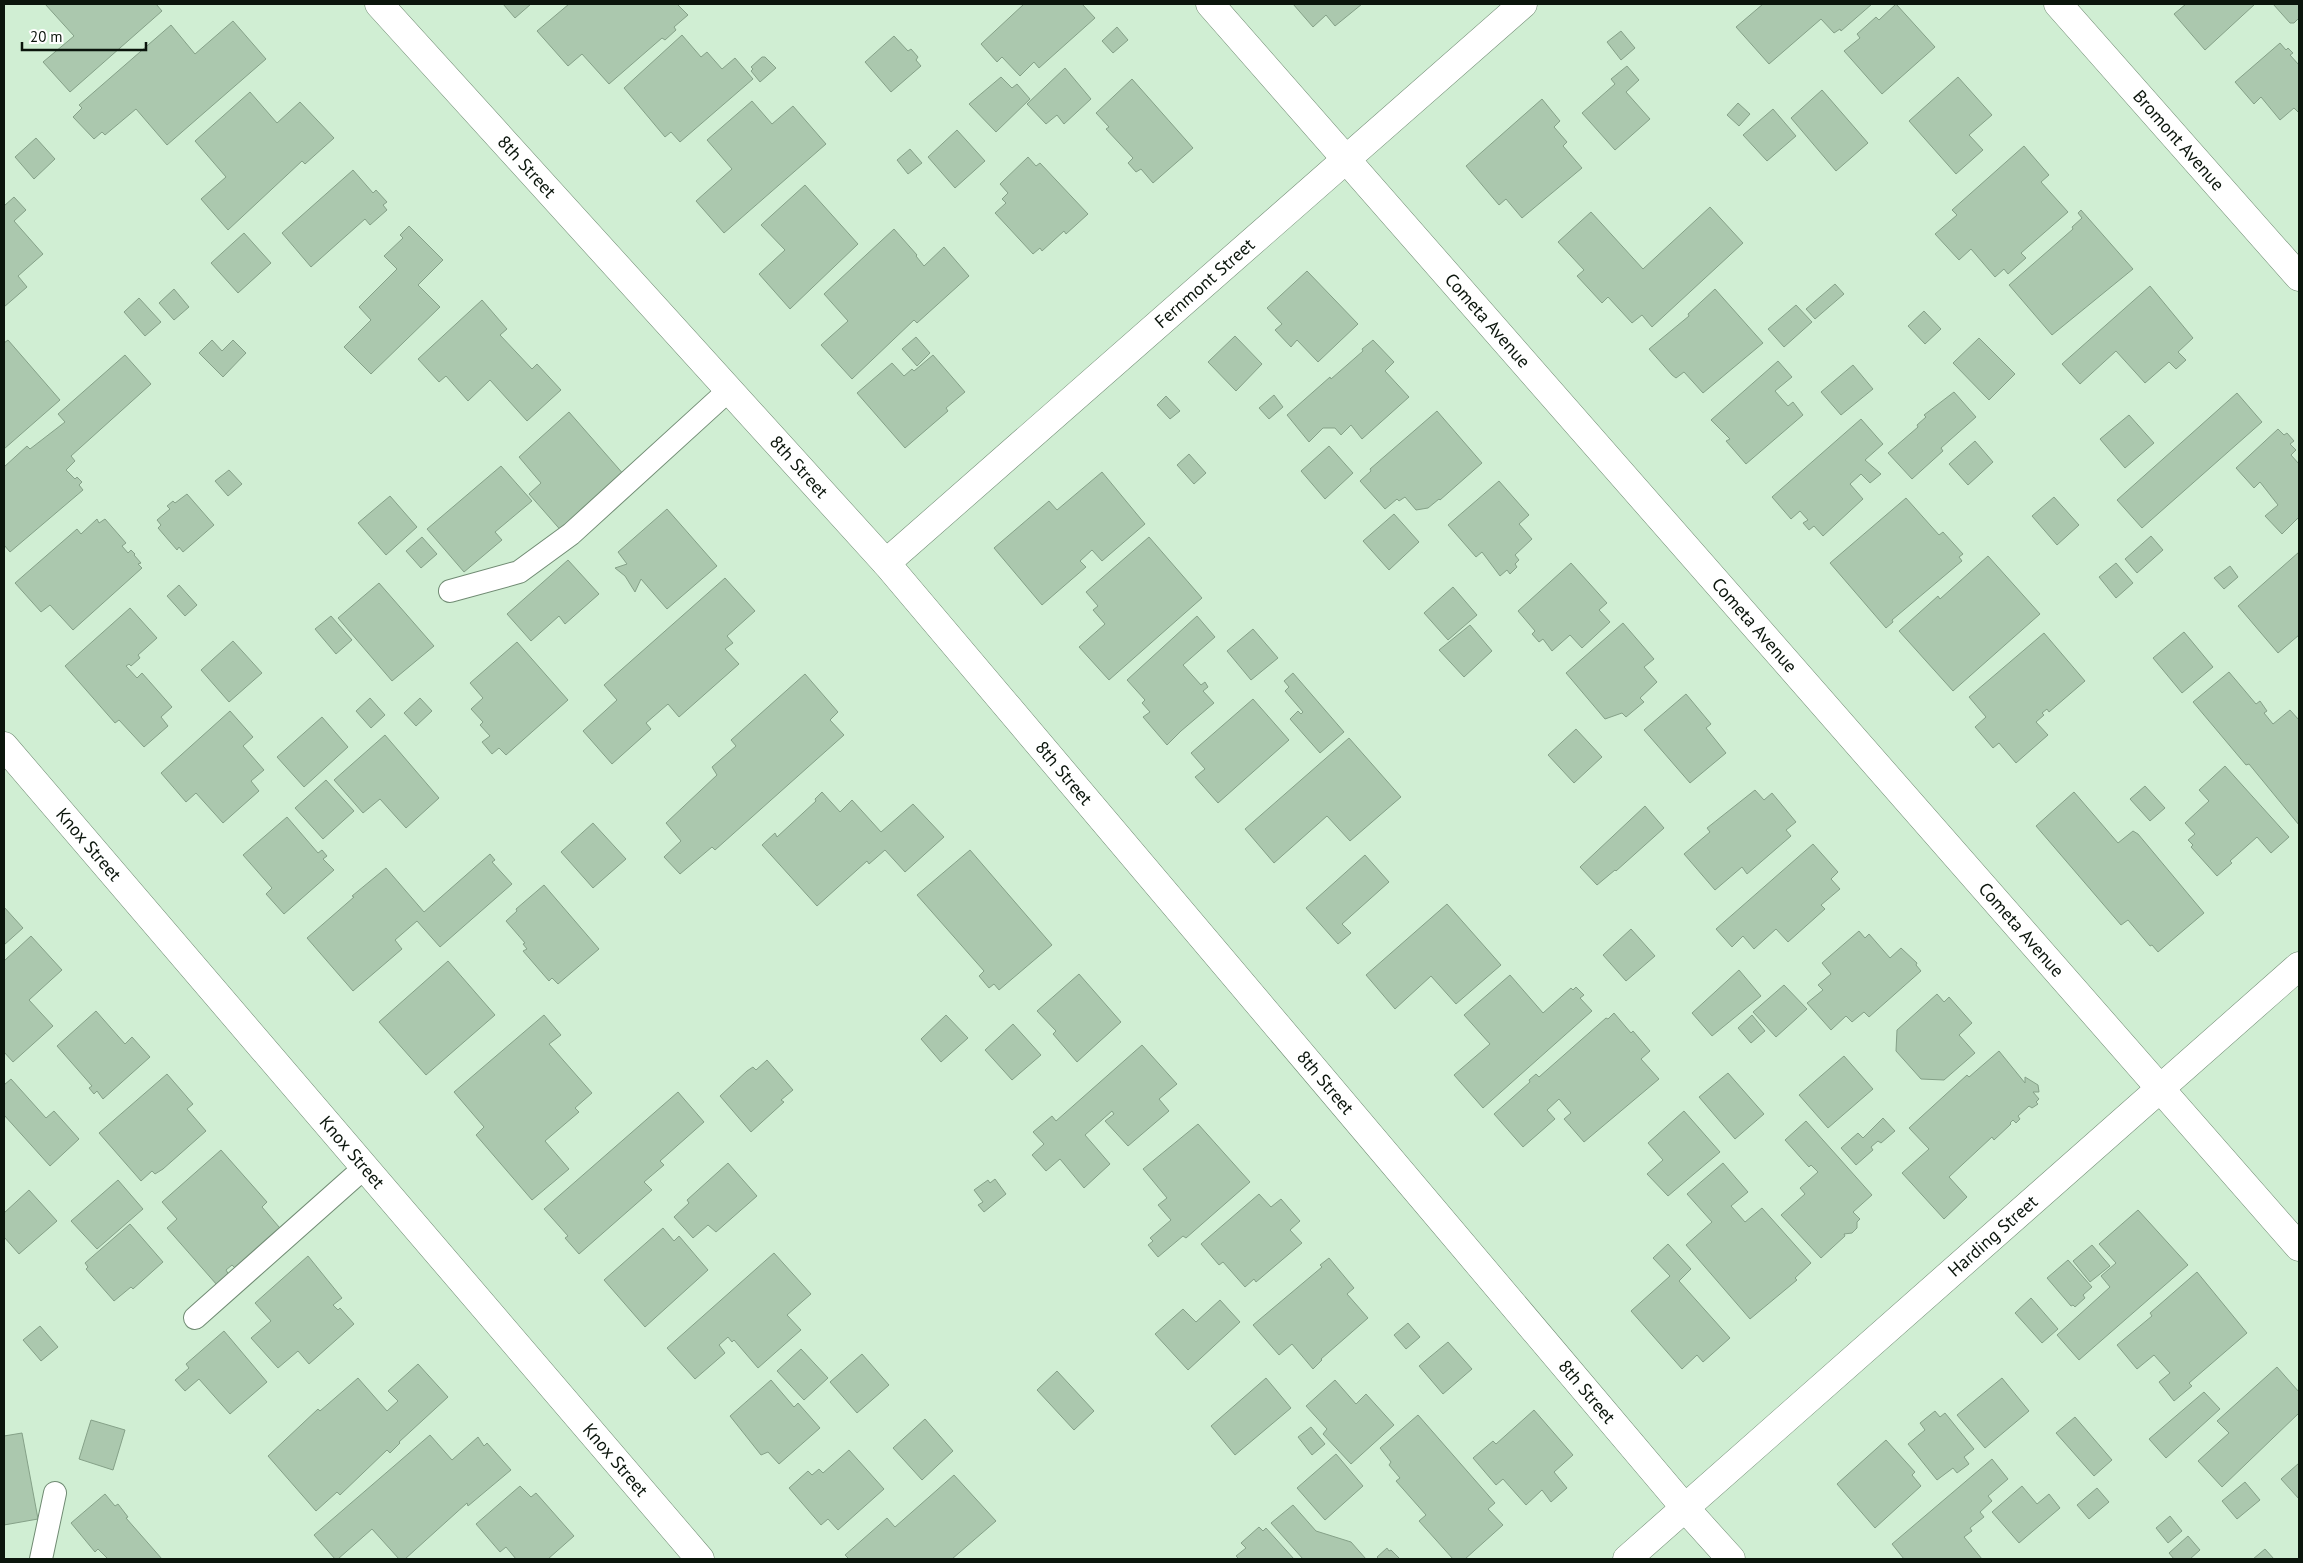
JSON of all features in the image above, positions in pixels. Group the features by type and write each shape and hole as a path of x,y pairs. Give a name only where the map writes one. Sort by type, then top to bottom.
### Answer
{"street":[{"name":"8th Street","path":"379,4 886,563 1685,1508 1731,1559"},
{"name":"Cometa Avenue","path":"1210,4 2299,1247"},
{"name":"Fernmont Street","path":"886,563 1523,4"},
{"name":"Bromont Avenue","path":"2058,4 2299,277"},
{"name":"Knox Street","path":"4,746 700,1559"},
{"name":"Harding Street","path":"1627,1559 2299,966"}],"lane":[{"path":"450,591 519,572 534,562 571,534 729,390"},
{"path":"195,1318 364,1168"},
{"path":"42,1559 55,1493"}],"building":[{"path":"45,4 156,4 162,11 70,92 43,62 74,36"},
{"path":"503,4 531,4 515,18"},
{"path":"569,4 677,4 688,15 674,27 676,30 665,40 662,38 609,84 582,54 568,66 537,31"},
{"path":"1024,4 1082,4 1095,18 1039,68 1034,62 1020,76 1002,57 997,62 981,44"},
{"path":"1293,4 1362,4 1335,26 1326,15 1313,27"},
{"path":"1763,4 1872,4 1841,31 1840,29 1834,33 1821,19 1769,64 1736,27"},
{"path":"1896,4 1935,47 1882,94 1844,51 1860,38 1857,34 1876,17 1879,20"},
{"path":"2186,4 2255,4 2205,50 2174,14"},
{"path":"2273,4 2299,4 2299,18 2294,23 2290,23"},
{"path":"233,21 266,59 167,145 136,109 105,135 102,132 94,139 73,117 82,108 79,105 171,25 195,54"},
{"path":"1117,27 1128,40 1113,53 1102,41"},
{"path":"1621,31 1635,48 1621,60 1607,42"},
{"path":"682,35 701,57 707,52 722,69 735,58 753,79 680,142 671,132 665,137 624,88"},
{"path":"894,36 908,51 911,49 918,57 916,60 921,66 891,92 865,62"},
{"path":"2280,43 2286,50 2288,48 2293,53 2290,55 2299,65 2299,113 2294,108 2280,120 2261,97 2254,104 2235,82"},
{"path":"762,57 765,57 776,68 760,82 751,71 753,69 751,67"},
{"path":"1627,66 1639,80 1626,92 1650,119 1615,150 1582,113 1615,84 1611,79"},
{"path":"1065,68 1091,99 1064,124 1057,115 1046,124 1027,104"},
{"path":"1001,77 1012,88 1017,84 1030,99 996,132 969,104"},
{"path":"1958,77 1992,115 1969,135 1983,150 1956,174 1909,121"},
{"path":"1132,79 1193,148 1153,183 1141,169 1136,172 1128,163 1133,158 1106,129 1109,127 1096,113"},
{"path":"1822,90 1868,143 1836,171 1791,118"},
{"path":"250,92 277,123 300,102 334,138 305,164 302,161 228,230 201,199 226,177 195,141"},
{"path":"1542,99 1560,121 1554,127 1567,142 1563,146 1582,168 1522,218 1506,199 1499,205 1466,166"},
{"path":"752,101 772,124 793,106 826,144 724,233 696,201 732,169 707,140"},
{"path":"1738,103 1750,114 1739,126 1727,115"},
{"path":"1773,109 1796,136 1767,161 1743,135"},
{"path":"957,130 985,161 955,188 928,157"},
{"path":"36,138 55,159 34,179 15,157"},
{"path":"2024,146 2049,175 2041,182 2068,212 2021,253 2026,258 2008,274 2004,269 1995,277 1971,249 1959,260 1935,234 1957,215 1952,210"},
{"path":"910,149 922,163 908,174 897,160"},
{"path":"1028,157 1036,166 1040,163 1088,214 1066,234 1064,231 1042,251 1040,248 1033,254 995,213 1006,203 1002,199 1008,193 1000,184"},
{"path":"353,170 373,193 376,190 387,202 383,205 387,210 370,225 365,219 311,267 282,233"},
{"path":"805,185 858,244 790,309 759,274 785,250 761,225"},
{"path":"14,197 26,210 14,221 43,254 18,276 27,287 4,307 4,206"},
{"path":"1710,207 1743,243 1652,327 1642,315 1632,323 1608,297 1602,303 1577,276 1584,270 1558,242 1591,212 1643,269"},
{"path":"2081,210 2133,269 2052,335 2009,285 2073,229 2072,227 2082,218 2078,213"},
{"path":"409,226 443,260 418,285 440,307 371,374 344,347 371,320 359,307 397,269 384,256 403,238 400,235"},
{"path":"894,229 924,266 944,247 969,276 917,323 914,320 852,379 821,345 848,321 824,294"},
{"path":"244,233 271,263 238,293 211,263"},
{"path":"1307,271 1358,324 1318,362 1297,340 1291,347 1275,330 1282,324 1267,308"},
{"path":"1835,284 1844,294 1815,319 1806,309"},
{"path":"2150,286 2193,338 2178,352 2186,360 2176,369 2169,362 2145,383 2116,351 2080,384 2062,364"},
{"path":"174,289 189,307 174,320 159,303"},
{"path":"1715,289 1763,343 1703,393 1684,372 1676,378 1672,375 1649,349 1689,316 1688,314"},
{"path":"139,298 161,322 145,336 124,312"},
{"path":"482,300 507,329 500,335 532,369 537,364 561,390 527,421 490,380 468,401 446,376 439,382 418,359"},
{"path":"1796,305 1812,322 1784,347 1768,329"},
{"path":"1924,311 1941,329 1925,344 1908,326"},
{"path":"1235,336 1262,364 1236,391 1208,362"},
{"path":"916,337 930,353 917,366 902,349"},
{"path":"1979,338 2015,374 1989,400 1953,363"},
{"path":"8,340 60,400 4,449 4,343"},
{"path":"212,340 222,351 233,340 246,353 223,377 199,353"},
{"path":"1373,340 1394,362 1385,371 1409,397 1362,439 1351,425 1341,435 1335,428 1323,428 1309,442 1287,415 1330,377 1331,379"},
{"path":"125,355 151,384 71,456 75,461 66,470 75,479 77,477 82,482 79,485 83,490 10,552 4,545 4,467 27,446 30,449 65,422 58,414"},
{"path":"933,355 965,392 946,408 948,411 905,448 857,393 892,363 904,376 912,369 914,371"},
{"path":"1778,361 1792,377 1775,391 1788,406 1793,402 1803,415 1746,464 1726,441 1730,439 1711,420"},
{"path":"1853,365 1873,389 1841,415 1821,392"},
{"path":"1954,392 1976,417 1941,448 1943,451 1912,479 1888,453 1918,427 1917,425 1926,417 1924,415"},
{"path":"2237,393 2262,422 2142,528 2117,500"},
{"path":"1274,395 1283,407 1269,419 1259,408"},
{"path":"1166,396 1180,411 1170,419 1157,405"},
{"path":"1437,411 1482,463 1440,500 1428,508 1416,510 1405,497 1399,501 1397,499 1385,509 1360,481 1371,471 1370,469"},
{"path":"569,412 625,476 564,534 529,494 541,483 519,457"},
{"path":"2129,415 2154,443 2125,468 2100,439"},
{"path":"1861,419 1883,444 1865,460 1881,474 1870,483 1861,474 1850,484 1863,499 1823,536 1814,526 1809,530 1803,523 1808,520 1800,511 1791,519 1772,497"},
{"path":"2278,429 2284,435 2287,433 2294,441 2290,444 2296,450 2291,455 2299,464 2299,517 2282,534 2265,516 2278,505 2260,482 2254,488 2236,468"},
{"path":"1975,441 1993,462 1968,485 1949,464"},
{"path":"1329,446 1353,473 1325,499 1301,471"},
{"path":"1189,454 1206,473 1194,484 1177,465"},
{"path":"501,466 532,501 495,532 502,540 464,572 427,529"},
{"path":"229,470 242,484 228,496 215,481"},
{"path":"1102,472 1145,524 1102,561 1092,550 1080,561 1086,567 1042,605 994,548 1049,501 1057,510"},
{"path":"1499,481 1529,515 1519,524 1532,539 1515,555 1519,560 1515,564 1517,567 1510,574 1507,570 1500,576 1482,552 1476,557 1448,525"},
{"path":"187,494 214,525 183,552 179,547 177,550 158,528 161,525 157,520 170,509 167,506 173,501 175,503"},
{"path":"390,496 417,527 386,555 358,523"},
{"path":"2054,497 2079,525 2057,545 2032,516"},
{"path":"1906,498 1939,535 1943,532 1963,554 1959,557 1962,561 1892,620 1893,622 1886,628 1830,563"},
{"path":"667,509 717,566 667,609 641,579 635,592 625,576 615,568 627,564 618,552"},
{"path":"1394,514 1419,542 1389,570 1363,541"},
{"path":"97,519 99,523 105,519 126,543 122,546 128,553 131,550 135,554 141,563 138,564 142,568 73,630 50,605 41,612 15,583 77,529 81,534"},
{"path":"2151,536 2163,550 2137,573 2125,559"},
{"path":"422,537 437,554 421,568 406,551"},
{"path":"1149,537 1202,598 1109,680 1079,647 1105,624 1093,610 1098,606 1086,592"},
{"path":"2299,552 2299,635 2278,653 2238,606"},
{"path":"1988,556 2040,614 1953,691 1899,631 1938,596 1940,599"},
{"path":"568,560 599,594 565,624 559,616 531,641 507,614"},
{"path":"1571,563 1607,603 1599,610 1610,622 1582,648 1570,635 1552,651 1543,639 1539,642 1532,634 1535,631 1518,611"},
{"path":"2116,563 2133,583 2116,598 2099,577"},
{"path":"2230,566 2238,577 2224,589 2214,578"},
{"path":"725,578 755,611 727,636 733,643 725,649 739,664 679,717 668,704 646,723 651,729 612,764 583,731 617,700 604,685"},
{"path":"379,583 434,646 392,681 338,618"},
{"path":"179,585 197,605 185,616 167,596"},
{"path":"1453,587 1477,615 1448,640 1424,613"},
{"path":"130,608 157,638 138,655 140,658 131,666 129,664 126,666 137,678 142,673 172,707 161,717 168,726 144,747 119,720 115,723 65,666"},
{"path":"331,616 352,640 336,654 315,629"},
{"path":"1197,616 1215,637 1183,665 1201,685 1205,682 1208,687 1203,691 1214,703 1167,745 1143,717 1150,712 1142,703 1145,700 1127,680"},
{"path":"1623,623 1654,659 1644,667 1657,682 1640,698 1644,702 1626,717 1622,713 1605,719 1566,673"},
{"path":"1470,625 1492,651 1464,677 1439,650"},
{"path":"1253,629 1278,658 1251,680 1227,651"},
{"path":"2184,632 2213,667 2182,693 2153,658"},
{"path":"2044,633 2085,681 2049,712 2047,709 2042,713 2044,715 2036,722 2048,735 2016,763 1999,743 1993,748 1975,727 1986,717 1969,697"},
{"path":"233,641 262,673 229,702 201,670"},
{"path":"517,642 568,700 506,755 499,748 492,754 482,742 490,736 480,725 483,722 471,709 483,698 470,683"},
{"path":"2229,672 2256,704 2260,701 2267,711 2264,713 2273,724 2290,710 2299,720 2299,825 2249,764 2246,765 2193,702"},
{"path":"1293,673 1344,732 1320,753 1290,719 1298,711 1301,714 1303,712 1285,691 1289,687 1284,681"},
{"path":"805,674 838,712 830,720 844,735 715,850 712,847 680,874 664,857 681,841 666,823 717,775 712,767 736,746 731,740"},
{"path":"1686,694 1711,724 1706,728 1726,753 1690,783 1644,730"},
{"path":"370,698 385,715 371,728 356,711"},
{"path":"420,698 432,711 416,726 404,713"},
{"path":"1253,699 1289,740 1218,803 1195,777 1205,769 1191,753"},
{"path":"230,711 253,737 243,746 264,770 251,781 259,791 223,823 196,793 186,802 161,773"},
{"path":"322,717 348,747 304,787 277,757"},
{"path":"1576,729 1602,757 1574,783 1548,755"},
{"path":"385,735 439,798 406,828 380,799 363,813 334,780"},
{"path":"1349,738 1401,797 1350,841 1327,816 1274,863 1245,829"},
{"path":"2225,766 2289,837 2271,853 2257,837 2230,861 2232,863 2217,876 2191,847 2193,845 2188,840 2195,834 2185,823 2209,801 2199,790"},
{"path":"326,780 354,811 323,839 295,808"},
{"path":"2145,786 2165,808 2150,821 2130,799"},
{"path":"1755,790 1764,800 1772,793 1796,822 1786,830 1791,836 1747,874 1742,867 1715,890 1684,854 1710,832 1707,828"},
{"path":"822,792 840,812 852,800 881,832 913,804 944,837 905,872 885,850 869,864 867,861 817,906 762,845 775,833 777,837 816,801 815,799"},
{"path":"2074,792 2118,843 2133,831 2138,834 2204,913 2158,952 2152,945 2150,946 2128,920 2121,925 2036,826"},
{"path":"1645,806 1664,828 1616,871 1597,885 1580,867"},
{"path":"287,817 318,853 322,850 327,856 323,859 334,870 284,914 266,894 272,888 243,855"},
{"path":"593,823 626,859 593,888 561,852"},
{"path":"1813,844 1838,872 1831,879 1840,889 1821,905 1825,909 1788,942 1776,929 1754,949 1743,936 1732,947 1716,929"},
{"path":"970,850 1052,945 999,990 994,984 989,988 979,976 984,971 917,895"},
{"path":"490,854 495,860 492,862 512,884 440,947 417,921 395,940 402,949 353,991 307,938 354,897 352,896 386,868 424,912"},
{"path":"1365,855 1389,882 1342,924 1351,933 1338,944 1306,908"},
{"path":"544,885 599,949 558,984 552,978 549,981 523,951 527,949 523,944 525,943 506,921 517,911 516,909"},
{"path":"1447,904 1501,965 1456,1004 1431,976 1395,1009 1366,975"},
{"path":"4,907 23,928 4,945"},
{"path":"1631,929 1655,956 1626,981 1603,955"},
{"path":"1859,931 1865,938 1869,934 1890,958 1901,948 1917,963 1916,965 1921,971 1869,1017 1864,1012 1852,1022 1846,1016 1831,1030 1807,1003 1823,990 1818,985 1831,974 1822,963"},
{"path":"31,936 62,970 29,1000 53,1026 13,1062 4,1052 4,961"},
{"path":"448,961 495,1015 426,1075 379,1022"},
{"path":"1739,970 1761,996 1712,1036 1692,1013"},
{"path":"1079,974 1121,1022 1077,1062 1053,1034 1056,1031 1037,1011"},
{"path":"1510,975 1543,1013 1571,988 1573,990 1576,987 1584,995 1580,998 1592,1011 1483,1108 1454,1075 1490,1044 1464,1015"},
{"path":"1784,985 1807,1009 1776,1037 1753,1012"},
{"path":"1937,994 1944,1002 1949,997 1972,1023 1959,1035 1975,1053 1944,1080 1921,1079 1896,1051 1897,1030"},
{"path":"96,1011 125,1044 132,1037 150,1057 103,1099 97,1091 94,1094 89,1088 92,1086 57,1046"},
{"path":"1614,1013 1650,1051 1641,1059 1659,1079 1584,1142 1564,1119 1571,1113 1559,1099 1547,1110 1555,1119 1523,1147 1494,1114 1530,1082 1529,1080 1536,1074 1539,1077"},
{"path":"544,1015 561,1035 549,1044 592,1093 575,1108 579,1112 545,1141 569,1169 532,1200 476,1135 484,1127 454,1092"},
{"path":"946,1015 968,1038 941,1062 921,1039"},
{"path":"1752,1015 1765,1031 1751,1043 1738,1028"},
{"path":"1013,1024 1041,1055 1012,1080 985,1050"},
{"path":"1142,1045 1177,1084 1159,1099 1169,1111 1128,1146 1105,1121 1114,1114 1112,1111 1085,1135 1110,1164 1084,1188 1060,1159 1046,1171 1032,1155 1044,1144 1033,1132 1052,1116 1056,1121"},
{"path":"1999,1051 2025,1083 2025,1077 2038,1085 2039,1092 2033,1092 2039,1099 2036,1102 2038,1104 2032,1108 2029,1106 2018,1116 2020,1119 2016,1123 2013,1120 1994,1140 1992,1137 1949,1177 1967,1197 1944,1219 1902,1173 1929,1149 1909,1128 1967,1075 1969,1077"},
{"path":"1844,1056 1873,1089 1828,1128 1799,1095"},
{"path":"767,1060 793,1090 781,1100 784,1102 751,1132 720,1096 747,1071 753,1067 756,1070"},
{"path":"1728,1073 1764,1114 1735,1139 1699,1097"},
{"path":"167,1074 193,1104 187,1109 206,1131 163,1169 155,1174 152,1171 141,1181 99,1133"},
{"path":"11,1079 46,1118 54,1111 79,1139 50,1166 4,1115 4,1085"},
{"path":"678,1092 704,1122 660,1161 664,1165 644,1182 652,1190 579,1254 565,1238 568,1236 544,1209"},
{"path":"1684,1111 1720,1152 1668,1196 1647,1174 1663,1160 1648,1143"},
{"path":"1883,1118 1895,1131 1881,1143 1878,1141 1871,1147 1873,1150 1856,1165 1841,1148 1858,1133 1863,1138"},
{"path":"1806,1121 1872,1195 1853,1212 1860,1219 1857,1222 1857,1228 1852,1233 1844,1234 1845,1236 1821,1258 1781,1215 1805,1194 1800,1188 1818,1172 1811,1165 1809,1167 1785,1140"},
{"path":"1198,1124 1250,1182 1186,1238 1183,1236 1158,1257 1148,1245 1153,1241 1150,1238 1171,1220 1158,1205 1167,1198 1143,1169"},
{"path":"221,1150 267,1202 262,1207 285,1234 240,1273 232,1265 226,1270 229,1275 217,1285 167,1228 177,1219 162,1202"},
{"path":"728,1163 757,1196 716,1232 708,1225 693,1238 674,1217 689,1203 687,1200"},
{"path":"1723,1163 1748,1192 1731,1206 1745,1222 1762,1208 1811,1263 1795,1278 1797,1280 1750,1319 1686,1245 1712,1222 1687,1194"},
{"path":"995,1179 1006,1194 984,1212 978,1205 983,1202 974,1190 988,1180 990,1183"},
{"path":"118,1180 143,1209 97,1249 71,1221"},
{"path":"29,1190 57,1221 19,1254 4,1237 4,1213"},
{"path":"1259,1194 1271,1207 1281,1199 1300,1221 1290,1230 1302,1243 1256,1282 1254,1279 1245,1287 1223,1262 1219,1265 1201,1244"},
{"path":"2138,1210 2188,1265 2079,1360 2057,1335 2110,1287 2101,1276 2116,1263 2099,1244"},
{"path":"130,1224 163,1262 133,1289 131,1287 114,1301 86,1269 88,1267 85,1263"},
{"path":"663,1228 674,1241 679,1236 708,1270 645,1327 604,1280"},
{"path":"1668,1244 1691,1269 1679,1281 1730,1338 1703,1362 1697,1355 1682,1369 1631,1311 1670,1276 1653,1258"},
{"path":"2092,1245 2110,1266 2090,1282 2073,1261"},
{"path":"774,1253 811,1294 787,1315 801,1330 758,1368 734,1340 732,1342 728,1337 719,1345 725,1353 695,1379 667,1348"},
{"path":"308,1256 342,1298 333,1305 338,1310 340,1308 354,1324 309,1364 298,1351 278,1368 251,1338 271,1321 255,1303"},
{"path":"1329,1258 1354,1288 1347,1294 1368,1318 1321,1359 1313,1369 1292,1344 1279,1355 1253,1325 1322,1267 1320,1265"},
{"path":"2068,1260 2092,1287 2083,1295 2085,1298 2075,1307 2071,1306 2047,1278"},
{"path":"2197,1272 2247,1333 2189,1383 2192,1386 2174,1401 2159,1382 2170,1373 2154,1355 2137,1369 2117,1345 2152,1316 2150,1313"},
{"path":"2031,1298 2058,1329 2042,1343 2015,1313"},
{"path":"1220,1300 1240,1322 1188,1370 1155,1334 1183,1309 1196,1322"},
{"path":"1408,1323 1420,1337 1406,1349 1394,1335"},
{"path":"40,1326 58,1347 41,1361 23,1340"},
{"path":"224,1331 267,1382 230,1414 199,1379 185,1391 175,1380 189,1368 186,1364"},
{"path":"1448,1342 1472,1369 1443,1394 1419,1366"},
{"path":"801,1349 828,1378 804,1400 777,1371"},
{"path":"862,1354 889,1385 857,1413 830,1382"},
{"path":"418,1364 448,1397 399,1442 390,1453 387,1450 340,1495 337,1492 316,1511 268,1456 318,1409 320,1411 358,1378 387,1411 398,1401 388,1391"},
{"path":"2277,1367 2299,1392 2299,1413 2222,1487 2198,1461 2229,1433 2217,1421"},
{"path":"1057,1371 1094,1411 1074,1430 1037,1390"},
{"path":"1266,1378 1291,1408 1235,1455 1211,1426"},
{"path":"2002,1378 2029,1411 1985,1448 1957,1415"},
{"path":"771,1380 794,1407 798,1403 820,1428 779,1464 768,1452 761,1455 730,1416"},
{"path":"1335,1380 1356,1404 1366,1394 1394,1425 1351,1464 1323,1434 1327,1429 1306,1406"},
{"path":"2204,1392 2220,1409 2166,1458 2149,1439"},
{"path":"1534,1410 1573,1455 1554,1472 1567,1488 1551,1502 1542,1490 1526,1505 1503,1479 1496,1485 1473,1458 1493,1441 1496,1444"},
{"path":"1935,1411 1940,1417 1945,1413 1974,1449 1964,1457 1969,1464 1957,1473 1953,1468 1937,1480 1908,1444 1925,1430 1920,1423"},
{"path":"1418,1415 1495,1503 1488,1509 1503,1525 1465,1559 1453,1559 1419,1521 1426,1515 1396,1481 1400,1478 1389,1465 1391,1462 1380,1448"},
{"path":"2075,1417 2112,1460 2094,1476 2056,1433"},
{"path":"925,1419 953,1451 922,1480 893,1448"},
{"path":"91,1420 125,1430 113,1470 79,1459"},
{"path":"1311,1427 1325,1444 1312,1455 1298,1437"},
{"path":"22,1433 38,1519 4,1525 4,1436"},
{"path":"430,1435 452,1460 478,1437 484,1446 487,1443 511,1470 468,1506 467,1503 405,1559 399,1559 372,1529 338,1559 335,1559 314,1535"},
{"path":"1886,1440 1915,1472 1912,1475 1921,1486 1875,1528 1837,1484"},
{"path":"849,1450 884,1489 838,1530 828,1519 821,1525 789,1488 808,1471 812,1475 819,1469 823,1473"},
{"path":"1336,1454 1363,1486 1325,1520 1297,1488"},
{"path":"1992,1459 2008,1479 1988,1496 1992,1501 1980,1512 1984,1517 1970,1528 1972,1531 1964,1537 1982,1559 1904,1559 1892,1544"},
{"path":"2299,1463 2299,1499 2281,1479"},
{"path":"954,1475 996,1521 952,1559 849,1559 845,1555 887,1518 895,1527"},
{"path":"2245,1482 2260,1500 2237,1519 2222,1501"},
{"path":"520,1486 531,1497 536,1493 574,1536 548,1559 516,1559 506,1547 500,1552 476,1524"},
{"path":"2022,1486 2037,1504 2049,1494 2060,1508 2019,1543 1992,1512"},
{"path":"2097,1488 2109,1502 2089,1519 2077,1505"},
{"path":"105,1494 115,1506 118,1504 128,1517 126,1518 162,1559 108,1559 98,1549 95,1552 71,1523"},
{"path":"1293,1505 1316,1531 1351,1542 1366,1559 1303,1559 1271,1523"},
{"path":"2170,1516 2182,1531 2168,1543 2156,1528"},
{"path":"1259,1527 1263,1531 1266,1528 1294,1559 1239,1559 1236,1556 1246,1548 1241,1543"},
{"path":"2188,1536 2200,1550 2190,1559 2174,1559 2169,1553"},
{"path":"1387,1548 1400,1559 1379,1559 1377,1557"},
{"path":"2265,1549 2274,1559 2253,1559"}]}
